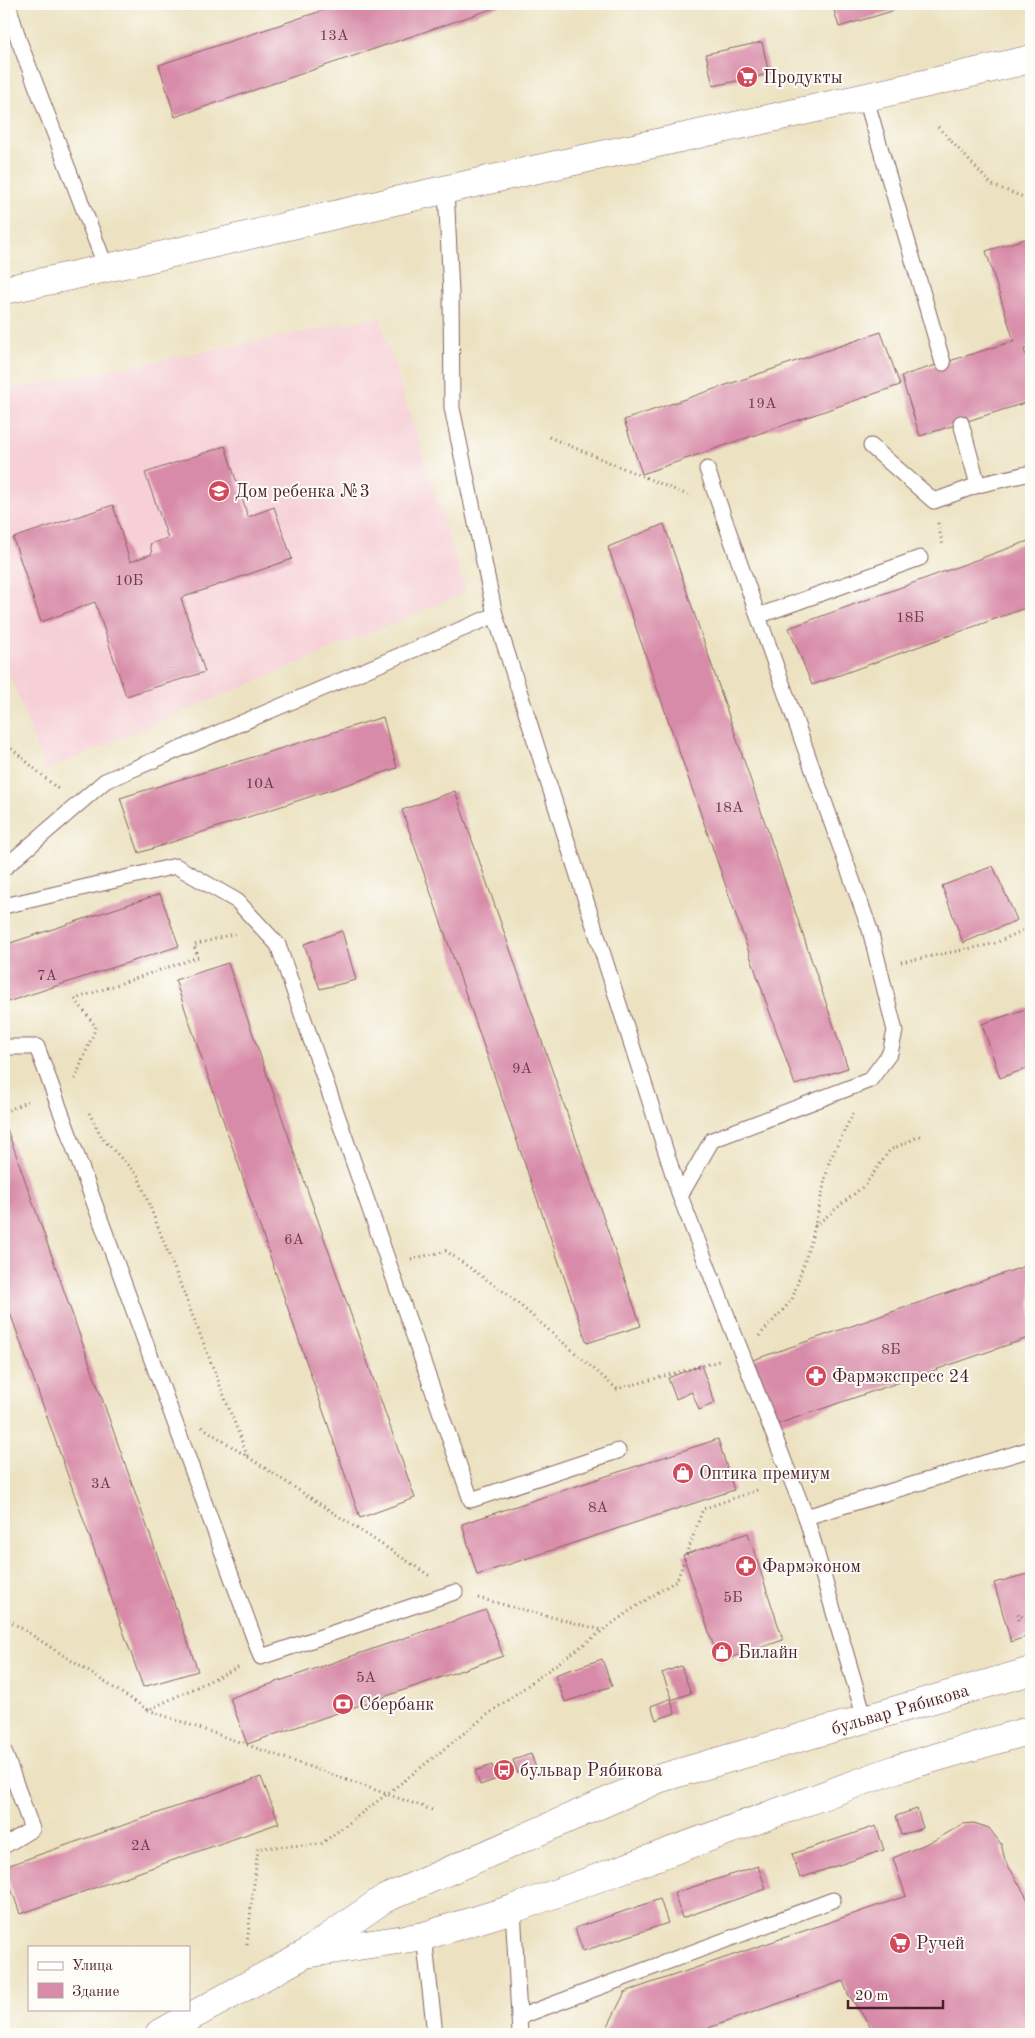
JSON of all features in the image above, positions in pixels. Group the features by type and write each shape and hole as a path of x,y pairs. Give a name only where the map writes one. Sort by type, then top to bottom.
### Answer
{"main road":[{"path":"4,290 107,270 446,189 866,99 1031,59"},
{"name":"бульвар Рябикова","path":"159,2034 305,1954 382,1900 662,1778 1031,1671"},
{"name":"бульвар Рябикова","path":"305,1954 424,1936 513,1909 896,1769 1031,1730"}],"lane":[{"path":"8,4 19,40 107,270"},
{"path":"4,23 19,40"},
{"path":"866,99 943,363"},
{"path":"446,189 451,293 452,408 495,614 680,1196 806,1517 865,1719"},
{"path":"961,423 978,485"},
{"path":"871,446 934,501 978,485 1031,473"},
{"path":"680,1196 712,1140 870,1080 890,1054 895,1031 870,930 706,469"},
{"path":"758,616 920,558"},
{"path":"4,868 105,781 495,614"},
{"path":"4,906 176,866 237,901 278,945 470,1500 618,1451"},
{"path":"4,1047 36,1047 261,1657 455,1592"},
{"path":"806,1517 1031,1449"},
{"path":"4,1751 32,1829 4,1846"},
{"path":"519,2017 833,1900"},
{"path":"513,1909 520,2034"},
{"path":"424,1936 435,2034"}],"path":[{"path":"938,127 992,185 1031,200"},
{"path":"549,437 720,509"},
{"path":"920,558 943,550 934,501"},
{"path":"4,742 77,805"},
{"path":"73,1084 96,1027 75,999 198,957 194,945 259,926"},
{"path":"879,967 993,944 1031,927"},
{"path":"755,1341 792,1300 815,1227 829,1162 870,1080"},
{"path":"86,1107 102,1138 138,1176 248,1457"},
{"path":"815,1227 865,1185 890,1150 922,1135"},
{"path":"388,1263 446,1251 507,1294 617,1389 741,1354"},
{"path":"169,1405 455,1592 603,1631"},
{"path":"247,1944 258,1848 320,1844 483,1718 677,1580 704,1510 757,1490"},
{"path":"1019,1620 1018,1614 1031,1623"},
{"path":"4,1617 148,1710 435,1811"},
{"path":"148,1710 261,1657"}],"shaded area":[{"name":"Дом ребенка №3","path":"379,317 466,592 45,771 4,658 4,391"}],"building":[{"path":"342,4 506,4 175,117 159,65"},
{"path":"832,4 909,4 909,6 839,27"},
{"path":"762,42 769,74 713,86 706,54"},
{"path":"1031,237 1031,347 1024,349 1031,372 1031,401 920,436 901,376 1014,341 986,251"},
{"path":"881,332 900,385 642,474 624,420"},
{"path":"225,446 248,517 274,507 292,559 181,598 205,672 126,696 95,602 41,622 13,538 113,505 130,562 152,554 150,544 168,538 145,473"},
{"path":"664,524 848,1068 795,1085 608,547"},
{"path":"1031,540 1031,606 812,685 789,628"},
{"path":"383,717 397,768 139,853 120,798"},
{"path":"455,791 641,1326 587,1343 402,810"},
{"path":"993,866 1017,920 963,943 942,886"},
{"path":"160,894 179,946 4,1003 4,945"},
{"path":"342,931 356,980 320,989 304,944"},
{"path":"228,963 415,1498 360,1518 175,980"},
{"path":"1031,1007 1031,1067 1000,1078 982,1024"},
{"path":"7,1129 198,1671 143,1687 4,1296 4,1130"},
{"path":"1031,1264 1031,1337 772,1426 750,1361"},
{"path":"701,1365 715,1403 699,1410 692,1392 676,1399 668,1378"},
{"path":"718,1439 734,1490 477,1575 462,1524"},
{"path":"1031,1457 1031,1470 1027,1458"},
{"path":"748,1533 783,1640 719,1662 683,1555"},
{"path":"1031,1573 1031,1635 1011,1642 994,1583"},
{"path":"486,1610 503,1656 247,1744 230,1698"},
{"path":"602,1659 612,1686 565,1702 555,1675"},
{"path":"681,1666 691,1693 671,1700 675,1713 656,1720 651,1706 672,1698 662,1673"},
{"path":"531,1754 536,1768 518,1774 513,1760"},
{"path":"492,1765 497,1779 480,1785 475,1771"},
{"path":"261,1777 279,1823 20,1914 4,1867"},
{"path":"917,1809 923,1828 901,1835 896,1816"},
{"name":"Ручей","path":"974,1823 989,1828 1001,1844 1005,1860 1031,1905 1031,2034 876,2034 848,1994 843,1981 691,2034 604,2034 625,1992 906,1896 893,1858 937,1839 963,1824"},
{"path":"876,1826 884,1850 800,1878 792,1854"},
{"path":"758,1866 766,1889 682,1918 674,1893"},
{"path":"660,1899 668,1923 583,1951 575,1928"}],"place":[{"name":"Продукты","path":"747,77"},
{"name":"Дом ребенка №3","path":"219,491"},
{"name":"Фармэкспресс 24","path":"816,1376"},
{"name":"Оптика премиум","path":"683,1473"},
{"name":"Фармэконом","path":"746,1566"},
{"name":"Билайн","path":"722,1652"},
{"name":"Сбербанк","path":"343,1704"},
{"name":"бульвар Рябикова","path":"504,1770"},
{"name":"Ручей","path":"900,1943"}]}
